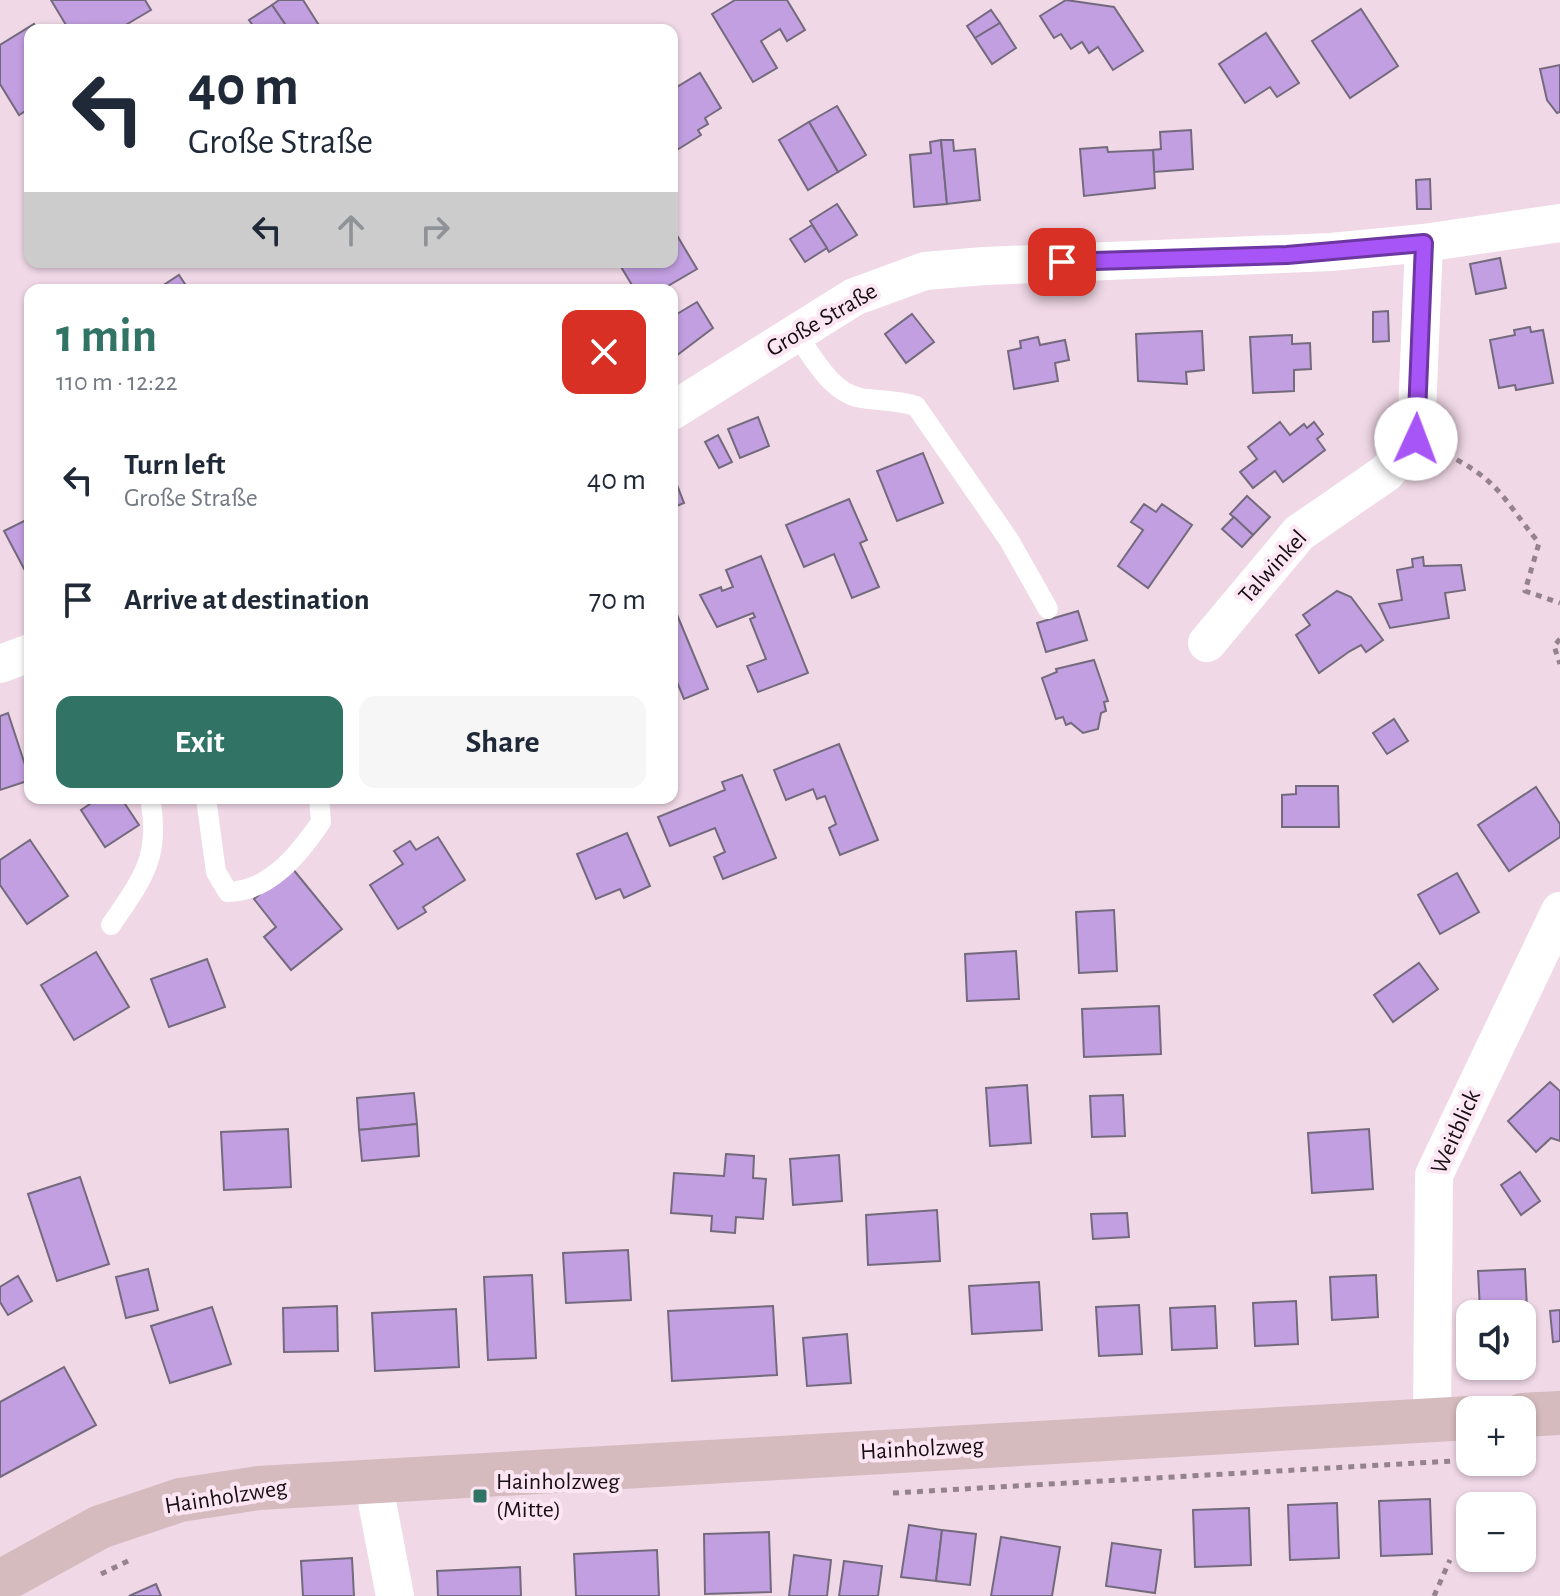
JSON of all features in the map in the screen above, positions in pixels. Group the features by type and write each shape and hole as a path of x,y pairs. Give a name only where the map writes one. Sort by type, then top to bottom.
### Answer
{"street":[{"name":"Große Straße","path":"678,407 854,297 925,271 1000,265 1319,253 1424,243 1560,223"},
{"path":"1416,439 1424,243"},
{"name":"Talwinkel","path":"1207,643 1299,533 1386,473 1416,439"},
{"path":"0,664 24,655"},
{"name":"Weitblick","path":"1451,1419 1434,1175 1560,911"},
{"path":"1536,1414 1560,1413"},
{"name":"Hainholzweg","path":"0,1582 100,1527 180,1500 259,1488 1451,1419"},
{"path":"373,1481 395,1596"}],"lane":[{"path":"796,333 825,374 843,390 857,397 901,401 916,406 1009,540 1048,609"},
{"path":"111,925 141,881 157,833 151,804"},
{"path":"207,804 216,872 228,892 243,892 289,865 321,822 320,804"}],"path":[{"path":"1416,439 1479,471 1508,499 1539,543 1525,591 1560,603"},
{"path":"1560,639 1554,646 1560,664"},
{"path":"886,1494 1456,1461"},
{"path":"100,1574 142,1554"},
{"path":"1434,1596 1450,1560"}],"building":[{"path":"51,0 145,0 151,10 127,24 65,24"},
{"path":"279,0 303,0 318,24 285,24 272,5"},
{"path":"735,0 787,0 805,30 787,41 780,29 761,41 777,68 753,82 712,14"},
{"path":"1066,0 1114,7 1143,51 1113,70 1098,47 1089,53 1082,42 1071,49 1061,34 1054,38 1040,16"},
{"path":"272,5 285,24 252,24 249,20"},
{"path":"1361,9 1398,66 1350,98 1312,41"},
{"path":"991,10 1000,23 975,38 967,26"},
{"path":"1000,23 1016,48 992,64 975,38"},
{"path":"24,30 24,112 19,115 0,84 0,45"},
{"path":"1266,33 1299,83 1277,97 1270,87 1245,103 1219,64"},
{"path":"1560,65 1560,112 1557,113 1547,100 1540,69"},
{"path":"700,73 721,108 705,118 708,124 698,130 701,135 678,149 678,86"},
{"path":"837,106 866,155 838,172 809,122"},
{"path":"809,122 838,172 808,190 779,140"},
{"path":"1191,130 1193,169 1154,172 1153,150 1161,149 1160,132"},
{"path":"941,140 947,204 914,207 910,155 931,153 930,142"},
{"path":"941,140 953,140 954,151 975,149 980,200 947,204"},
{"path":"1107,147 1108,152 1153,150 1155,188 1084,196 1080,149"},
{"path":"1430,179 1431,209 1417,209 1416,180"},
{"path":"837,204 857,235 829,252 810,221"},
{"path":"812,225 827,248 805,262 790,239"},
{"path":"678,237 697,269 671,284 631,284 622,268 678,268"},
{"path":"1500,258 1506,288 1476,294 1470,264"},
{"path":"179,275 185,284 165,284"},
{"path":"697,302 713,328 678,354 678,313"},
{"path":"1388,311 1389,341 1373,342 1373,312"},
{"path":"912,314 934,342 906,363 885,334"},
{"path":"1530,327 1531,332 1543,330 1553,383 1516,390 1515,385 1499,388 1490,340 1515,335 1514,330"},
{"path":"1202,331 1204,370 1186,372 1187,384 1138,381 1136,334"},
{"path":"1292,335 1292,344 1310,343 1311,369 1294,370 1294,391 1253,393 1250,337"},
{"path":"1038,337 1040,345 1065,340 1069,360 1055,363 1058,381 1014,389 1008,351 1021,348 1020,341"},
{"path":"758,417 769,446 740,458 728,429"},
{"path":"1280,422 1290,435 1304,424 1307,428 1314,422 1323,434 1317,439 1325,450 1283,482 1275,471 1253,488 1240,472 1257,459 1248,447"},
{"path":"718,435 732,462 719,468 705,442"},
{"path":"923,453 943,503 897,521 877,471"},
{"path":"678,488 684,503 678,506"},
{"path":"1247,496 1270,517 1253,535 1230,514"},
{"path":"849,499 867,540 860,543 879,587 852,598 834,554 804,567 786,525"},
{"path":"1144,504 1156,512 1162,504 1192,525 1148,588 1118,566 1143,530 1131,522"},
{"path":"1234,517 1253,535 1242,547 1222,529"},
{"path":"24,521 24,569 4,531"},
{"path":"761,556 808,673 758,692 747,666 766,659 750,619 755,617 753,613 717,627 700,595 721,587 722,591 733,587 726,570"},
{"path":"1423,557 1424,566 1461,565 1465,590 1445,593 1449,618 1390,628 1379,604 1402,600 1397,570 1413,567 1412,559"},
{"path":"1337,591 1351,597 1383,640 1366,652 1361,645 1319,673 1296,635 1310,625 1303,615"},
{"path":"1078,611 1087,640 1046,652 1037,623"},
{"path":"678,617 708,689 684,699 678,684"},
{"path":"1094,660 1108,701 1104,702 1106,711 1101,713 1098,729 1083,733 1071,723 1066,725 1063,717 1056,719 1042,678 1057,672 1056,669"},
{"path":"8,713 24,762 24,782 0,790 0,716"},
{"path":"1394,719 1408,741 1387,754 1373,733"},
{"path":"839,744 878,840 840,855 829,828 836,824 825,796 817,799 813,789 786,800 774,770"},
{"path":"742,775 776,858 723,879 714,857 725,852 715,828 670,846 658,817 725,790 722,782"},
{"path":"1296,786 1338,786 1339,827 1282,827 1282,795 1296,794"},
{"path":"1536,787 1560,824 1560,837 1509,871 1478,825"},
{"path":"90,804 125,804 139,825 105,847 81,810"},
{"path":"627,833 650,886 624,898 620,889 596,899 577,854"},
{"path":"438,837 465,880 423,907 426,912 398,929 370,885 403,864 394,851 410,841 416,850"},
{"path":"30,840 68,896 27,924 0,885 0,860"},
{"path":"292,868 342,929 291,970 264,937 276,927 254,899"},
{"path":"1457,873 1479,912 1440,934 1418,895"},
{"path":"1114,910 1117,971 1079,973 1076,912"},
{"path":"1016,951 1019,999 967,1001 965,954"},
{"path":"96,952 129,1007 74,1040 41,985"},
{"path":"207,959 225,1007 169,1027 151,979"},
{"path":"1419,963 1438,989 1393,1022 1374,995"},
{"path":"1159,1006 1161,1054 1084,1057 1082,1009"},
{"path":"1550,1082 1560,1091 1560,1141 1551,1138 1536,1152 1508,1121"},
{"path":"1027,1085 1031,1143 990,1146 986,1088"},
{"path":"414,1093 417,1124 359,1130 357,1098"},
{"path":"1123,1095 1125,1136 1092,1137 1090,1096"},
{"path":"417,1124 419,1156 362,1161 359,1130"},
{"path":"288,1129 291,1187 224,1190 221,1132"},
{"path":"1369,1129 1373,1189 1312,1193 1308,1133"},
{"path":"726,1154 754,1156 753,1178 766,1179 763,1219 736,1217 735,1233 711,1231 712,1216 671,1213 674,1173 724,1176"},
{"path":"839,1155 842,1201 793,1205 790,1159"},
{"path":"1520,1172 1540,1201 1521,1215 1501,1185"},
{"path":"80,1177 109,1264 57,1281 28,1194"},
{"path":"937,1210 940,1261 868,1265 866,1215"},
{"path":"1127,1213 1129,1237 1093,1239 1091,1214"},
{"path":"628,1250 631,1300 566,1303 563,1253"},
{"path":"148,1269 158,1310 126,1318 116,1277"},
{"path":"1525,1269 1527,1300 1479,1300 1478,1271"},
{"path":"532,1275 536,1358 488,1360 484,1277"},
{"path":"1376,1275 1378,1317 1332,1320 1330,1277"},
{"path":"18,1276 32,1301 8,1315 0,1302 0,1287"},
{"path":"1039,1282 1042,1330 972,1334 969,1286"},
{"path":"1296,1301 1298,1344 1255,1346 1253,1303"},
{"path":"1139,1305 1142,1354 1099,1356 1096,1307"},
{"path":"337,1306 338,1351 284,1352 283,1308"},
{"path":"773,1306 777,1375 672,1381 668,1311"},
{"path":"1215,1306 1217,1348 1172,1350 1170,1308"},
{"path":"212,1307 231,1364 170,1383 151,1326"},
{"path":"456,1309 459,1367 375,1371 372,1313"},
{"path":"1560,1310 1560,1341 1553,1342 1550,1311"},
{"path":"847,1334 851,1383 807,1386 803,1338"},
{"path":"64,1367 96,1425 0,1477 0,1402"},
{"path":"1430,1499 1432,1554 1381,1556 1379,1501"},
{"path":"1337,1503 1339,1558 1290,1560 1288,1505"},
{"path":"1249,1508 1251,1565 1195,1567 1193,1510"},
{"path":"909,1525 942,1530 936,1581 901,1577"},
{"path":"942,1530 976,1534 970,1585 936,1581"},
{"path":"769,1532 771,1592 705,1594 704,1534"},
{"path":"1001,1537 1060,1547 1052,1596 991,1596"},
{"path":"1112,1543 1161,1550 1155,1593 1106,1586"},
{"path":"657,1550 659,1596 576,1596 574,1554"},
{"path":"794,1555 831,1560 827,1596 789,1596"},
{"path":"352,1558 354,1596 303,1596 301,1561"},
{"path":"844,1561 882,1566 878,1596 839,1596"},
{"path":"520,1567 521,1596 438,1596 437,1571"},
{"path":"156,1584 161,1596 129,1596"}],"place":[{"name":"Hainholzweg (Mitte)","path":"480,1496"}],"route":[{"path":"1062,262 1287,255 1424,243 1416,439"}]}
